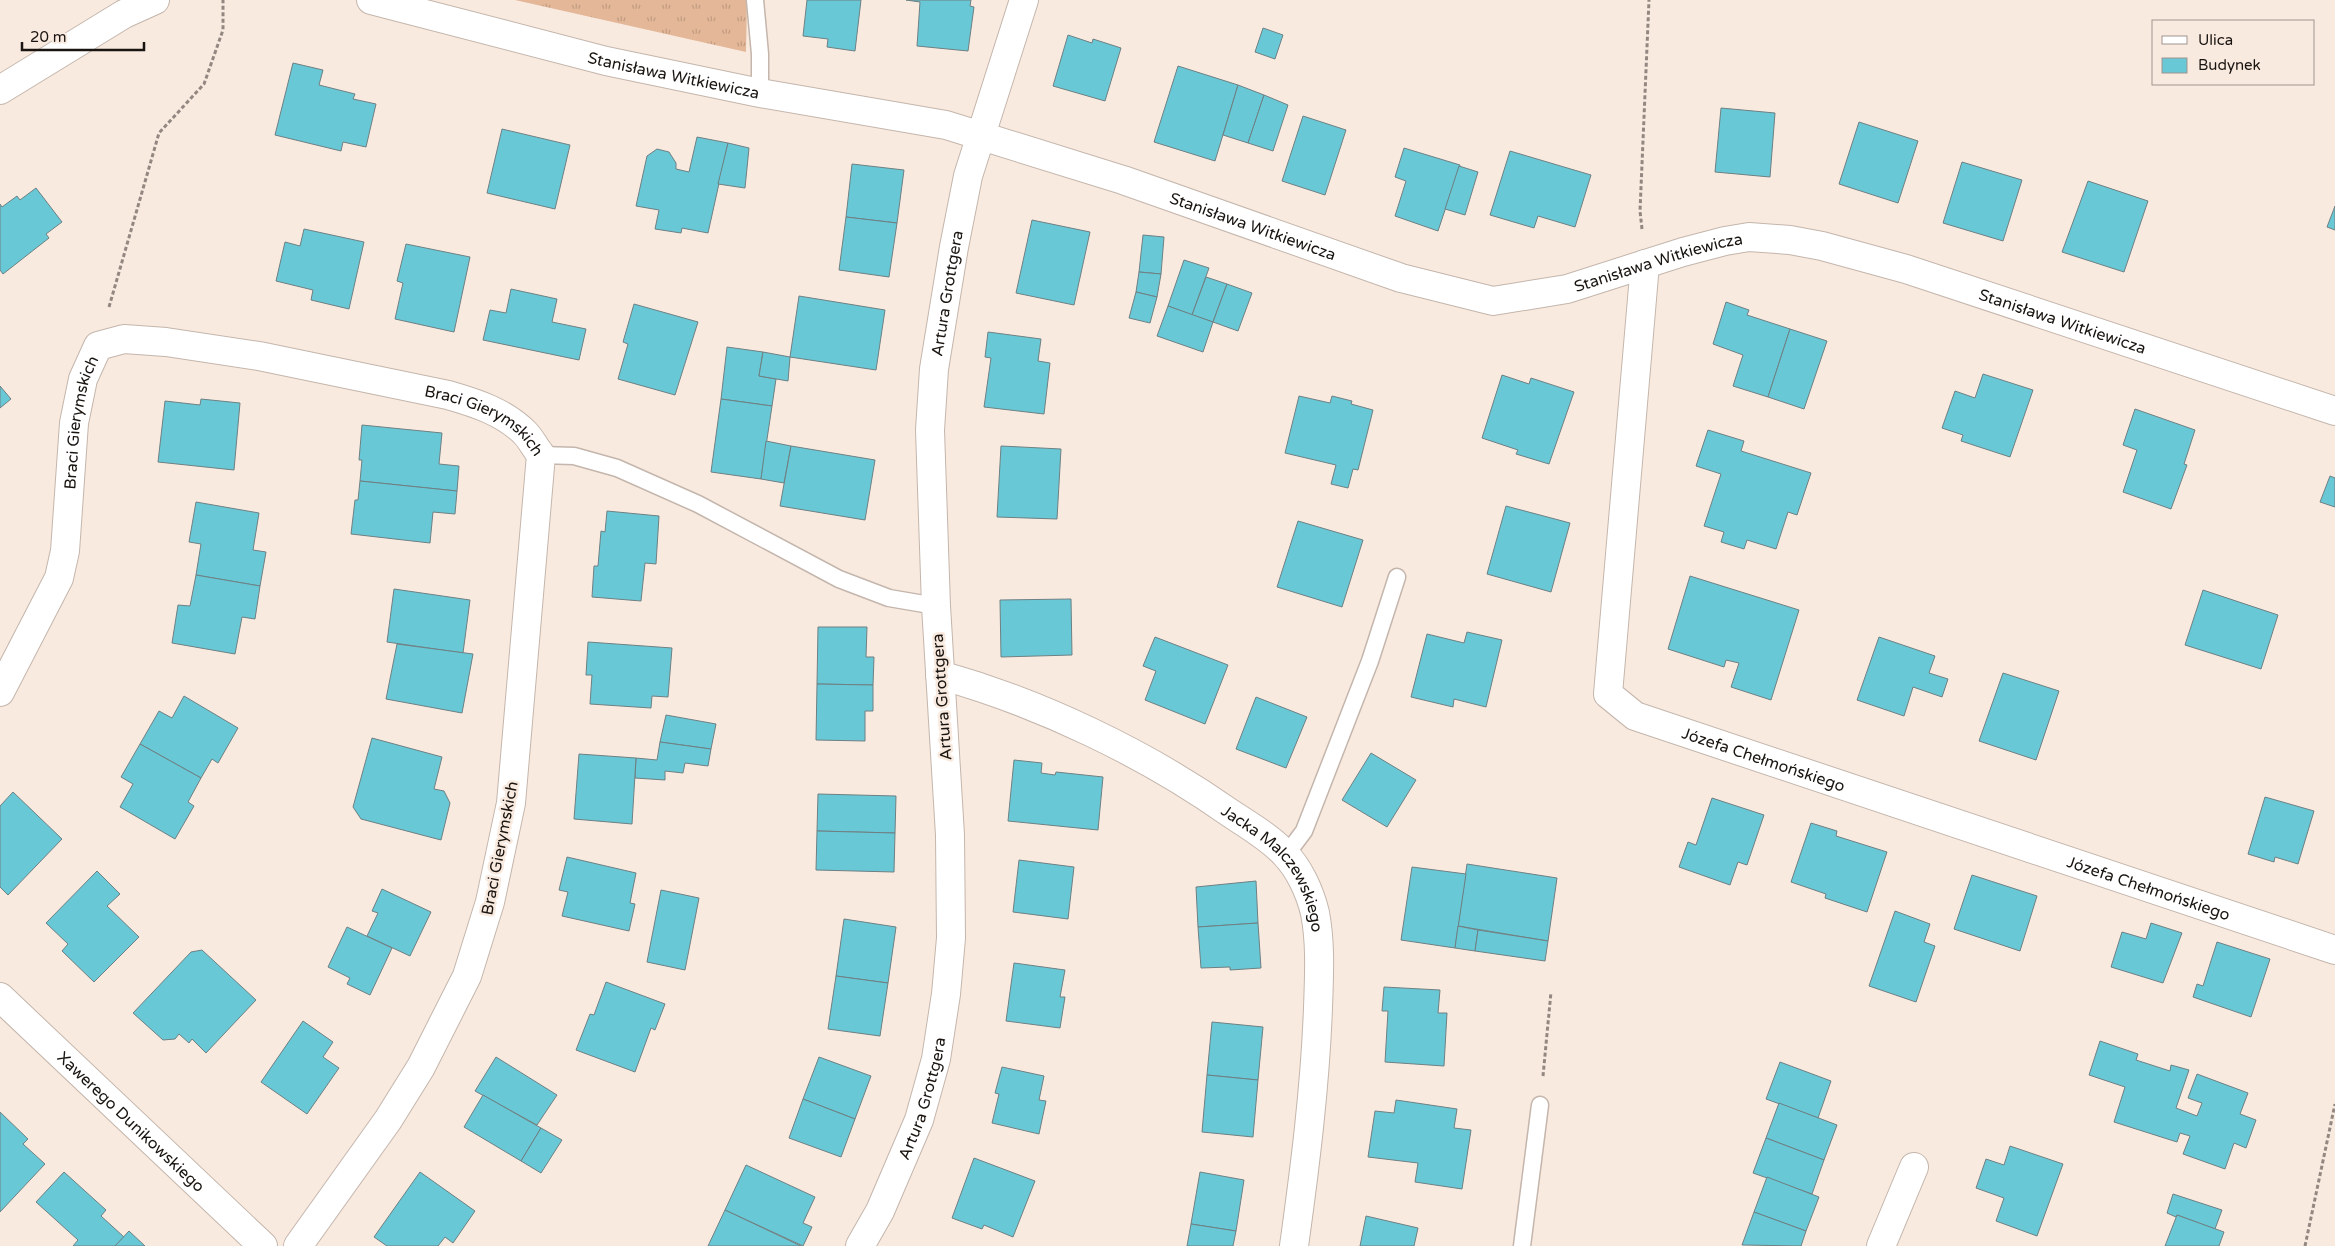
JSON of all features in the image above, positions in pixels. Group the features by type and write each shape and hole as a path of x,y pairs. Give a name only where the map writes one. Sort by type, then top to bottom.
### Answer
{"street":[{"path":"0,90 124,14 155,0"},
{"name":"Stanisława Witkiewicza","path":"371,0 606,61 760,93 946,125 1123,180 1401,278 1493,301 1567,289 1717,243 1748,237 1790,240 1822,246 1906,269 2335,411"},
{"path":"981,136 1024,0"},
{"name":"Artura Grottgera","path":"860,1246 880,1212 919,1120 936,1059 946,994 951,938 950,835 936,606 930,430 934,369 954,247 968,176 981,136"},
{"name":"Józefa Chełmońskiego","path":"1645,264 1610,653 1608,694 1635,716 2335,950"},
{"name":"Braci Gierymskich","path":"0,692 59,578 65,551 74,423 83,379 98,346 124,339 166,342 259,356 448,395 478,404 502,415 525,433 541,455 511,803 490,902 467,976 421,1067 388,1120 298,1246"},
{"name":"Jacka Malczewskiego","path":"940,675 988,689 1039,709 1103,739 1197,790 1272,842 1286,854 1302,878 1314,912 1319,959 1316,1051 1303,1182 1294,1246"},
{"name":"Xawerego Dunikowskiego","path":"0,997 263,1246"},
{"path":"1881,1246 1914,1167"}],"lane":[{"path":"755,0 760,54 760,93"},
{"path":"541,455 574,456 617,468 698,504 839,579 889,598 936,606"},
{"path":"1286,854 1304,830 1370,661 1397,577"},
{"path":"1522,1246 1540,1105"}],"path":[{"path":"98,346 159,133 204,84 223,30 223,0"},
{"path":"1645,264 1640,211 1649,0"},
{"path":"1540,1105 1551,992"},
{"path":"2305,1246 2335,1104"}],"green space":[{"path":"515,0 747,0 746,52"}],"building":[{"path":"807,0 861,0 855,51 827,47 828,39 803,36"},
{"path":"906,0 971,0 970,6 974,7 968,51 917,46 920,2"},
{"path":"1263,28 1283,35 1275,59 1255,52"},
{"path":"1068,35 1092,43 1093,39 1121,48 1105,101 1053,86"},
{"path":"293,63 323,70 319,85 355,94 353,99 376,104 366,147 343,142 341,151 275,135"},
{"path":"1178,66 1238,85 1215,161 1154,142"},
{"path":"1238,85 1264,95 1248,143 1223,135"},
{"path":"1264,95 1288,105 1273,151 1248,143"},
{"path":"1721,108 1775,113 1770,177 1715,172"},
{"path":"1303,116 1346,130 1325,195 1282,181"},
{"path":"1859,122 1918,141 1898,203 1839,184"},
{"path":"502,129 570,145 555,209 487,193"},
{"path":"697,137 728,143 708,233 682,228 681,233 655,229 659,210 636,206 647,156 657,149 669,152 676,163 676,169 689,172"},
{"path":"728,143 749,148 745,188 718,184"},
{"path":"1404,148 1460,165 1438,231 1395,216 1406,181 1395,177"},
{"path":"1510,151 1591,175 1575,227 1538,216 1534,228 1490,215"},
{"path":"1962,162 2022,180 2003,241 1943,223"},
{"path":"852,164 904,170 897,223 846,217"},
{"path":"1459,166 1478,172 1465,215 1445,209"},
{"path":"2088,181 2148,201 2124,272 2062,252"},
{"path":"36,188 62,222 46,234 49,238 3,274 0,270 0,204 2,207 17,196 20,200"},
{"path":"2335,206 2335,230 2327,227"},
{"path":"846,217 897,223 889,277 839,270"},
{"path":"1032,220 1090,232 1074,305 1016,293"},
{"path":"304,229 364,242 349,309 311,300 313,290 276,281 285,242 300,246"},
{"path":"1143,235 1164,237 1161,274 1139,272"},
{"path":"406,244 470,257 454,332 395,319 403,283 397,281"},
{"path":"1184,260 1209,268 1192,315 1168,306"},
{"path":"1139,272 1161,274 1157,297 1136,292"},
{"path":"1206,277 1227,284 1213,322 1192,315"},
{"path":"1227,284 1252,293 1238,331 1213,322"},
{"path":"511,289 557,299 552,322 586,329 579,360 483,340 490,310 506,313"},
{"path":"1136,292 1157,297 1150,323 1129,318"},
{"path":"799,296 885,310 876,370 790,357"},
{"path":"1726,302 1749,310 1747,315 1790,329 1768,397 1733,386 1743,355 1713,344"},
{"path":"634,304 698,322 675,395 618,379 628,344 623,342"},
{"path":"1168,306 1213,322 1203,352 1157,336"},
{"path":"1790,329 1827,341 1804,409 1768,397"},
{"path":"988,332 1041,339 1038,361 1050,363 1044,414 984,407 991,358 985,357"},
{"path":"727,347 763,352 759,376 776,379 772,406 721,399"},
{"path":"763,352 790,357 788,381 759,376"},
{"path":"1983,374 2033,390 2010,457 1961,441 1963,435 1942,428 1955,391 1975,398"},
{"path":"1502,375 1529,384 1531,378 1574,392 1549,464 1516,454 1518,450 1482,438"},
{"path":"0,386 11,399 0,408"},
{"path":"1299,396 1330,403 1332,396 1352,401 1351,404 1373,410 1358,470 1353,469 1348,488 1331,484 1336,465 1285,453"},
{"path":"201,399 240,403 234,470 158,462 165,401 200,405"},
{"path":"721,399 772,406 761,479 711,472"},
{"path":"2135,409 2195,430 2184,464 2187,465 2171,509 2123,492 2137,450 2123,445"},
{"path":"362,425 442,433 439,464 459,466 457,491 360,481 362,460 359,460"},
{"path":"1708,430 1744,441 1741,451 1811,473 1797,515 1788,512 1776,549 1747,540 1744,549 1721,542 1724,532 1704,526 1721,474 1696,466"},
{"path":"766,441 791,446 784,483 761,479"},
{"path":"791,446 875,460 865,520 780,506"},
{"path":"1001,446 1061,449 1057,519 997,517"},
{"path":"2330,476 2335,478 2335,507 2320,502"},
{"path":"360,481 457,491 455,514 433,512 430,543 351,534 355,500 358,500"},
{"path":"196,502 259,513 253,550 266,552 260,586 196,575 201,544 189,542"},
{"path":"1506,506 1570,523 1551,592 1487,574"},
{"path":"607,511 659,516 656,564 645,563 641,601 592,597 594,566 598,566 601,531 605,532"},
{"path":"1298,521 1363,540 1342,607 1277,587"},
{"path":"196,575 260,586 255,619 242,617 235,654 172,643 178,605 190,606"},
{"path":"1690,576 1799,610 1771,700 1731,687 1739,663 1726,660 1724,667 1668,649"},
{"path":"394,589 470,600 463,653 387,642"},
{"path":"2203,590 2278,615 2261,669 2185,645"},
{"path":"1071,599 1072,655 1001,657 1000,600"},
{"path":"818,627 867,627 866,657 874,657 873,685 817,684"},
{"path":"1467,632 1502,640 1486,707 1454,699 1453,707 1411,697 1427,634 1464,643"},
{"path":"1155,637 1228,665 1205,724 1145,700 1156,671 1143,666"},
{"path":"1879,637 1935,656 1929,673 1948,679 1942,697 1913,687 1904,716 1857,700"},
{"path":"588,642 672,648 668,697 652,696 651,708 590,704 592,675 586,675"},
{"path":"397,644 473,654 462,713 386,699"},
{"path":"2003,673 2059,691 2036,760 1979,741"},
{"path":"817,684 873,685 873,711 865,711 865,741 816,740"},
{"path":"184,696 238,728 218,763 212,759 201,778 140,744 159,711 172,718"},
{"path":"1256,697 1307,717 1286,768 1236,749"},
{"path":"666,715 716,724 711,749 660,742"},
{"path":"372,738 442,757 434,789 444,791 450,803 441,840 361,819 353,807"},
{"path":"660,742 711,749 708,766 685,763 683,773 665,771 665,780 635,778 636,758 657,760"},
{"path":"140,744 201,778 188,802 194,806 175,839 120,807 133,784 121,777"},
{"path":"1371,753 1416,780 1387,827 1342,800"},
{"path":"579,754 636,758 632,824 574,819"},
{"path":"1014,760 1042,763 1041,773 1055,775 1056,772 1103,777 1098,830 1008,821"},
{"path":"13,792 62,839 8,895 0,887 0,806"},
{"path":"818,794 896,796 895,833 817,831"},
{"path":"2265,797 2314,811 2298,864 2275,857 2274,862 2248,854"},
{"path":"1712,798 1764,815 1747,865 1738,862 1730,885 1679,867 1688,842 1696,845"},
{"path":"1811,823 1837,831 1836,836 1887,852 1867,912 1825,898 1826,894 1791,882"},
{"path":"817,831 895,833 894,872 816,870"},
{"path":"567,857 636,873 630,903 635,904 629,931 562,916 568,892 559,890"},
{"path":"1019,860 1074,867 1068,919 1013,912"},
{"path":"1467,864 1557,878 1548,941 1458,926"},
{"path":"1412,867 1466,874 1455,948 1401,940"},
{"path":"97,871 120,894 107,906 139,937 94,982 62,951 68,944 46,923"},
{"path":"1972,875 2037,896 2020,951 1954,929"},
{"path":"1256,881 1258,923 1198,927 1196,887"},
{"path":"382,889 431,912 410,956 367,936 378,913 372,911"},
{"path":"661,890 699,898 685,970 647,962"},
{"path":"1895,911 1930,924 1924,942 1935,946 1916,1002 1869,986"},
{"path":"844,919 896,927 888,983 836,976"},
{"path":"1258,923 1261,968 1230,970 1230,967 1201,968 1198,927"},
{"path":"2151,923 2182,933 2163,983 2111,967 2122,932 2146,939"},
{"path":"1458,926 1478,930 1475,951 1455,948"},
{"path":"347,927 392,948 370,995 347,984 350,978 328,967"},
{"path":"1478,930 1548,941 1545,961 1475,951"},
{"path":"2217,942 2270,959 2251,1017 2193,997 2197,984 2203,986"},
{"path":"202,950 256,1000 206,1053 192,1039 189,1043 179,1034 175,1039 163,1040 133,1013 191,952"},
{"path":"1014,963 1065,970 1060,997 1065,997 1060,1028 1006,1021"},
{"path":"836,976 888,983 880,1036 828,1029"},
{"path":"606,982 665,1004 655,1030 651,1028 635,1072 576,1050 590,1014 594,1015"},
{"path":"1384,987 1440,990 1438,1013 1447,1013 1444,1066 1385,1062 1388,1011 1382,1011"},
{"path":"303,1021 333,1042 323,1057 339,1068 307,1114 261,1082"},
{"path":"1212,1022 1263,1027 1258,1080 1207,1075"},
{"path":"2100,1041 2138,1054 2136,1060 2170,1071 2171,1065 2189,1070 2176,1108 2197,1116 2202,1103 2188,1098 2197,1074 2248,1093 2240,1114 2256,1120 2246,1148 2234,1143 2225,1169 2183,1154 2190,1136 2180,1133 2177,1142 2114,1122 2125,1087 2089,1075"},
{"path":"496,1057 557,1095 537,1125 475,1091"},
{"path":"819,1057 871,1076 855,1119 803,1099"},
{"path":"1780,1062 1831,1081 1818,1118 1766,1099"},
{"path":"1002,1067 1044,1076 1039,1100 1046,1101 1039,1134 992,1123 999,1094 995,1093"},
{"path":"1207,1075 1258,1080 1253,1137 1202,1132"},
{"path":"483,1095 541,1128 521,1161 464,1127"},
{"path":"803,1099 855,1119 841,1157 789,1138"},
{"path":"1396,1100 1457,1109 1454,1128 1471,1130 1462,1189 1415,1182 1418,1163 1368,1157 1375,1111 1394,1113"},
{"path":"1779,1103 1837,1125 1824,1160 1766,1138"},
{"path":"0,1112 28,1139 23,1144 45,1164 0,1212"},
{"path":"541,1128 562,1140 541,1173 521,1161"},
{"path":"1766,1138 1824,1160 1812,1194 1753,1173"},
{"path":"2010,1146 2063,1164 2037,1236 1996,1221 2004,1198 1976,1188 1986,1159 2004,1165"},
{"path":"974,1158 1035,1181 1013,1237 984,1225 982,1229 952,1218"},
{"path":"746,1165 815,1197 803,1223 812,1227 803,1246 725,1210"},
{"path":"64,1172 106,1210 101,1216 124,1237 115,1246 73,1246 78,1240 36,1202"},
{"path":"420,1172 475,1211 453,1243 445,1237 438,1246 387,1246 374,1237"},
{"path":"1200,1172 1244,1180 1236,1231 1191,1224"},
{"path":"1767,1177 1819,1197 1806,1231 1754,1212"},
{"path":"2173,1194 2222,1210 2215,1229 2167,1213"},
{"path":"725,1210 801,1246 708,1246"},
{"path":"1754,1212 1806,1231 1801,1246 1742,1245"},
{"path":"2177,1215 2224,1232 2219,1246 2165,1246"},
{"path":"1366,1216 1418,1228 1414,1246 1360,1246"},
{"path":"1191,1224 1236,1231 1233,1246 1187,1246"},
{"path":"129,1231 145,1246 115,1246"}]}
